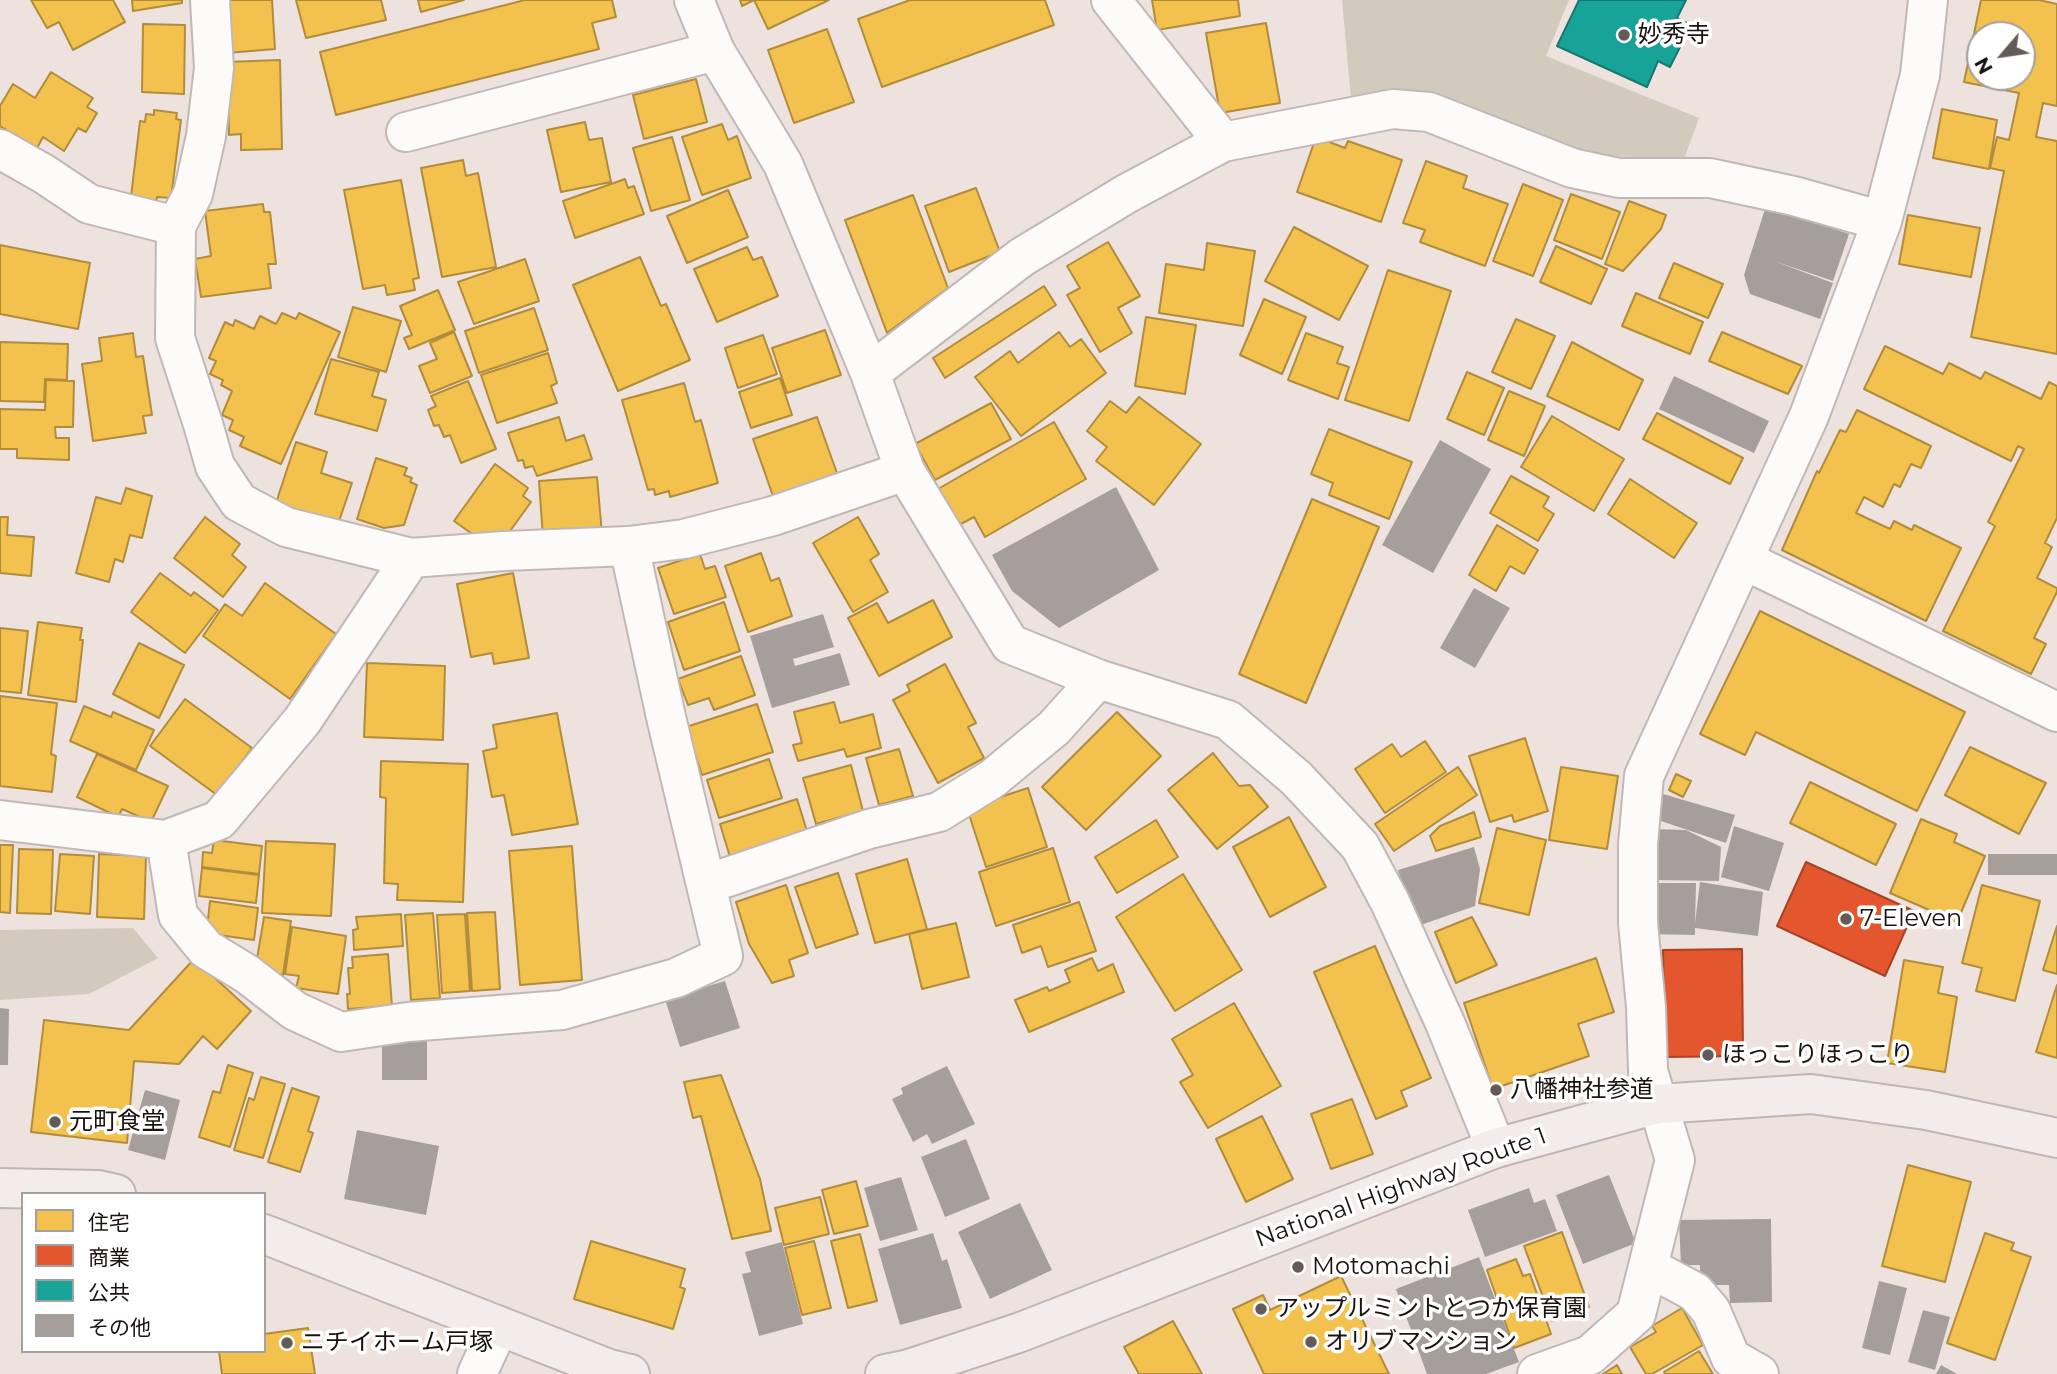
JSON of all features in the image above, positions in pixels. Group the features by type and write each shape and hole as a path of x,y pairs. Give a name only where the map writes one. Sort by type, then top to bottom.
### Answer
{"highway":[{"name":"National Highway Route 1","path":"885,1374 909,1369 1018,1333 1496,1148 1658,1104 1811,1094 1926,1110 2057,1138"},
{"path":"0,1188 107,1192"},
{"path":"266,1235 609,1369 630,1374"}],"street":[{"path":"210,0 214,68 206,136 193,194 176,226 175,338 215,466 239,502 286,527 411,558 629,545 684,539 773,516 905,471"},
{"path":"694,0 715,51 783,164 870,373 905,471 1010,644 1098,679 1228,720 1296,778 1360,846 1390,902 1445,1023 1496,1148"},
{"path":"1111,0 1223,142"},
{"path":"1537,1374 1590,1355 1636,1314 1675,1160 1648,1071 1646,1007 1638,923 1638,844 1644,776 1809,416 1882,221 1920,75 1928,0"},
{"path":"406,132 715,51"},
{"path":"870,373 1022,257 1126,194 1223,142 1393,109 1429,112 1572,168 1619,178 1710,178 1794,196 1882,221"},
{"path":"0,149 89,204 176,226"},
{"path":"166,840 178,915 206,949 247,974 295,1012 341,1032 408,1022 562,1010 676,978 723,956 666,717 629,545"},
{"path":"0,820 166,840 219,820 302,722 411,558"},
{"path":"1744,560 2057,712"},
{"path":"707,884 869,828 939,812 992,779 1054,728 1098,679"},
{"path":"1648,1267 1695,1292 1711,1311 1731,1358 1759,1374"},
{"path":"477,1374 499,1326"}],"shaded area":[{"path":"1342,0 1569,0 1546,56 1699,118 1684,159 1604,156 1546,142 1486,113 1431,93 1351,98"},
{"path":"133,928 158,958 89,994 0,1000 0,930"}],"building: 住宅":[{"path":"31,0 113,0 125,22 73,50 59,22 47,28"},
{"path":"132,0 182,0 182,3 133,11"},
{"path":"223,0 272,0 275,49 227,53"},
{"path":"296,0 381,0 386,20 306,38"},
{"path":"418,0 464,0 421,12"},
{"path":"525,0 612,0 616,17 592,23 599,49 336,115 320,52"},
{"path":"740,0 754,0 742,6"},
{"path":"754,0 829,0 768,29"},
{"path":"910,0 1045,0 1054,25 882,87 858,19"},
{"path":"1152,0 1238,0 1240,16 1157,30"},
{"path":"1981,0 2039,0 2057,4 2057,106 2043,103 2036,137 2057,141 2057,354 1971,337 2004,171 1990,168 1997,137 2009,140 2019,93 2009,91 2036,91 2036,21 1977,21"},
{"path":"1266,23 1280,103 1220,113 1206,33"},
{"path":"143,24 185,25 184,94 142,92"},
{"path":"827,29 854,102 794,123 768,50"},
{"path":"280,60 282,149 241,150 241,134 229,135 227,62"},
{"path":"51,72 93,98 87,107 97,113 86,132 78,128 64,151 43,137 37,148 0,126 0,106 13,84 35,98"},
{"path":"696,79 707,122 644,139 633,95"},
{"path":"1942,109 1997,120 1989,169 1933,158"},
{"path":"154,110 177,113 176,119 181,120 171,198 157,197 155,209 130,205 140,121 145,122 146,114 154,115"},
{"path":"585,122 589,140 602,138 611,182 561,192 547,130"},
{"path":"722,124 728,140 737,136 751,178 702,195 682,137"},
{"path":"672,137 690,200 651,211 633,148"},
{"path":"1316,137 1345,148 1348,141 1402,160 1381,222 1297,192"},
{"path":"463,160 466,176 478,173 496,267 442,277 421,168"},
{"path":"1426,161 1467,176 1463,188 1508,204 1485,266 1420,242 1425,230 1403,223"},
{"path":"625,179 628,188 634,186 644,214 575,238 563,201"},
{"path":"401,180 419,278 413,279 415,290 387,295 385,285 363,289 344,190"},
{"path":"1523,184 1563,200 1533,276 1493,261"},
{"path":"976,188 1000,252 949,272 925,206"},
{"path":"728,190 748,237 687,263 667,216"},
{"path":"1571,194 1620,212 1602,259 1554,240"},
{"path":"913,195 948,288 887,333 845,220"},
{"path":"1629,201 1666,215 1661,229 1623,271 1605,264"},
{"path":"263,204 264,212 270,212 276,264 268,264 271,288 201,297 195,259 211,256 205,211"},
{"path":"1908,215 1980,228 1971,277 1899,264"},
{"path":"1294,227 1368,266 1339,320 1265,281"},
{"path":"1108,242 1140,296 1118,308 1132,333 1100,352 1067,295 1080,288 1067,266"},
{"path":"1207,243 1255,251 1243,326 1159,313 1166,264 1204,270"},
{"path":"0,245 90,263 78,329 0,314"},
{"path":"1556,246 1607,269 1591,304 1540,282"},
{"path":"747,247 753,260 762,257 778,296 717,322 694,269"},
{"path":"640,257 661,306 666,304 690,360 618,391 573,285"},
{"path":"525,259 539,301 474,324 458,282"},
{"path":"1674,263 1723,284 1708,318 1659,298"},
{"path":"1388,270 1451,291 1409,421 1345,400"},
{"path":"1044,286 1056,305 945,378 933,358"},
{"path":"438,290 455,330 409,349 404,338 412,335 400,306"},
{"path":"1636,293 1703,322 1690,354 1622,326"},
{"path":"1264,299 1306,317 1282,374 1240,355"},
{"path":"353,307 401,321 386,372 338,357"},
{"path":"534,308 548,350 479,373 465,331"},
{"path":"282,313 296,319 299,313 340,332 281,464 240,446 244,437 229,430 233,420 222,415 232,391 221,385 223,380 210,374 216,361 209,358 225,322 233,326 235,320 254,329 260,316 276,324"},
{"path":"1146,317 1196,325 1185,394 1135,386"},
{"path":"1516,319 1555,336 1531,389 1492,372"},
{"path":"825,330 841,375 787,393 772,348"},
{"path":"454,332 472,376 430,393 419,366 437,359 430,343"},
{"path":"1059,332 1070,347 1081,339 1106,373 1021,436 975,377 1010,351 1018,363"},
{"path":"1722,332 1802,366 1788,394 1709,361"},
{"path":"133,333 136,357 143,356 152,415 143,416 146,433 93,441 82,364 102,361 99,338"},
{"path":"1306,333 1343,347 1337,363 1349,367 1338,399 1288,380"},
{"path":"763,335 777,374 738,388 725,348"},
{"path":"0,342 68,344 67,380 45,379 44,402 0,401"},
{"path":"1572,342 1643,380 1619,430 1547,396"},
{"path":"1885,346 1943,374 1949,363 1981,379 1985,372 2041,399 2049,382 2057,386 2057,518 2045,543 2052,547 2037,578 2057,588 2057,592 2034,638 2046,644 2031,674 1943,631 1995,526 1988,522 2024,449 2018,446 2011,461 1864,389"},
{"path":"548,353 557,383 551,386 557,403 497,423 481,375"},
{"path":"331,359 379,372 372,396 386,400 377,431 315,414"},
{"path":"1467,372 1504,388 1484,435 1447,419"},
{"path":"780,378 792,415 751,428 739,392"},
{"path":"46,380 74,381 73,427 55,427 56,438 69,438 69,460 17,458 17,449 0,449 0,409 45,410"},
{"path":"468,381 496,449 461,463 450,435 444,437 439,425 434,426 428,410 436,406 431,396"},
{"path":"684,383 695,422 701,420 718,483 670,497 669,491 655,495 654,489 648,490 622,400"},
{"path":"1509,391 1545,406 1524,456 1488,440"},
{"path":"1139,397 1201,444 1154,505 1096,461 1107,447 1087,431 1110,401 1126,413"},
{"path":"991,403 1011,439 935,480 915,444"},
{"path":"1857,410 1931,446 1921,468 1911,464 1900,487 1894,484 1883,507 1864,497 1856,513 1890,529 1894,521 1912,530 1914,525 1961,548 1926,621 1782,550 1817,471 1819,473 1840,430 1846,432"},
{"path":"1657,413 1743,458 1730,484 1643,439"},
{"path":"1552,416 1624,459 1594,511 1521,467"},
{"path":"559,417 566,441 584,435 592,459 537,476 533,466 525,468 523,460 518,461 508,433"},
{"path":"817,417 838,476 774,499 753,439"},
{"path":"1054,422 1086,479 985,537 974,517 959,525 938,489"},
{"path":"1329,429 1412,462 1389,519 1329,495 1333,483 1311,474"},
{"path":"296,442 327,452 321,473 352,483 336,530 274,509"},
{"path":"376,458 407,468 404,475 412,478 410,482 417,485 404,525 384,528 357,519"},
{"path":"495,464 528,488 523,496 531,502 505,538 489,546 454,521"},
{"path":"1511,476 1549,497 1543,507 1554,514 1538,541 1490,513"},
{"path":"597,477 602,534 543,538 539,481"},
{"path":"1630,479 1697,523 1674,558 1608,514"},
{"path":"126,488 152,496 142,538 130,535 123,562 115,559 109,582 76,573 96,497 121,504"},
{"path":"1312,499 1379,527 1306,703 1239,674"},
{"path":"0,517 8,517 7,535 34,537 31,576 0,573"},
{"path":"205,517 240,544 232,555 246,567 223,597 174,558"},
{"path":"858,517 879,554 870,560 888,592 853,612 813,543"},
{"path":"1497,525 1538,550 1524,574 1510,566 1496,591 1469,575"},
{"path":"761,553 771,581 779,578 792,616 748,632 725,566"},
{"path":"700,554 705,569 715,566 726,597 674,614 658,568"},
{"path":"160,573 191,596 194,592 218,610 185,653 131,612"},
{"path":"513,573 529,658 494,664 492,653 471,657 457,584"},
{"path":"265,583 336,634 290,699 203,636 225,604 242,616"},
{"path":"933,600 952,637 879,676 848,618 877,603 888,623"},
{"path":"724,602 740,651 684,670 668,622"},
{"path":"1760,611 1965,712 1917,811 1756,732 1745,755 1700,734"},
{"path":"38,622 82,628 76,702 28,695"},
{"path":"0,628 28,631 21,693 0,691"},
{"path":"139,643 184,665 159,718 113,694"},
{"path":"741,656 755,695 714,710 709,698 688,705 678,679"},
{"path":"367,663 445,666 443,740 364,737"},
{"path":"945,664 976,723 968,727 984,758 938,783 893,700 910,691 907,685"},
{"path":"0,696 57,703 51,754 56,756 52,792 0,786"},
{"path":"185,699 252,748 217,795 150,746"},
{"path":"834,702 840,723 873,714 881,748 847,757 844,749 798,761 793,745 802,743 794,712"},
{"path":"757,704 773,752 702,775 686,727"},
{"path":"84,706 111,717 113,712 154,730 136,770 70,741"},
{"path":"1117,712 1161,756 1086,830 1042,787"},
{"path":"557,713 578,824 512,835 504,795 492,797 483,751 497,748 493,725"},
{"path":"1525,738 1548,811 1514,822 1512,815 1490,822 1469,756"},
{"path":"1425,741 1446,772 1385,813 1355,769 1392,744 1401,757"},
{"path":"1970,747 2046,783 2019,834 1945,795"},
{"path":"899,749 913,796 879,805 866,758"},
{"path":"1213,753 1239,786 1250,785 1268,807 1217,849 1168,790"},
{"path":"97,754 168,786 151,822 122,809 118,817 77,797"},
{"path":"769,759 782,798 719,818 707,780"},
{"path":"381,761 468,764 463,902 397,900 398,884 384,883 386,798 380,797"},
{"path":"851,765 863,811 816,824 803,778"},
{"path":"1458,767 1477,795 1394,851 1375,824"},
{"path":"1561,767 1618,776 1607,849 1549,840"},
{"path":"1676,774 1691,781 1683,797 1669,790"},
{"path":"1810,782 1896,824 1876,865 1790,823"},
{"path":"1028,788 1047,847 986,867 967,808"},
{"path":"797,799 807,831 730,857 720,824"},
{"path":"1474,812 1481,837 1436,851 1430,836 1440,826"},
{"path":"1289,817 1326,887 1270,917 1233,847"},
{"path":"1921,819 1957,834 1954,842 1985,856 1957,922 1890,893"},
{"path":"1156,820 1178,857 1117,893 1095,857"},
{"path":"1497,828 1546,840 1529,915 1479,903"},
{"path":"214,840 262,846 259,874 202,867 203,852 212,853"},
{"path":"266,841 335,844 331,916 262,913"},
{"path":"0,845 13,845 10,913 0,912"},
{"path":"572,846 582,980 520,985 509,851"},
{"path":"1053,848 1070,902 996,926 979,872"},
{"path":"19,849 53,850 51,914 17,913"},
{"path":"60,854 94,856 90,914 55,911"},
{"path":"99,854 146,856 144,919 97,917"},
{"path":"907,859 927,929 875,943 856,874"},
{"path":"202,868 259,875 256,903 199,896"},
{"path":"838,873 858,934 816,948 795,887"},
{"path":"1183,874 1242,970 1175,1011 1116,917"},
{"path":"786,885 808,953 789,960 794,976 772,983 749,944 736,902"},
{"path":"1982,885 2040,901 2015,1001 1976,991 1982,968 1962,963"},
{"path":"210,901 258,908 254,940 212,934 207,928"},
{"path":"1079,902 1096,951 1048,967 1041,946 1022,953 1013,925"},
{"path":"495,912 500,989 472,991 467,913"},
{"path":"433,913 440,998 411,1000 405,915"},
{"path":"401,914 403,946 354,950 353,930 358,929 356,917"},
{"path":"465,914 470,991 442,993 437,915"},
{"path":"264,917 291,921 283,975 267,972 256,965"},
{"path":"1472,917 1497,965 1456,983 1435,932"},
{"path":"956,923 969,977 922,989 909,934"},
{"path":"2057,926 2057,974 2043,970"},
{"path":"292,927 346,936 338,994 296,988 299,976 285,974"},
{"path":"1375,946 1431,1078 1401,1091 1407,1106 1376,1119 1314,972"},
{"path":"388,954 392,1006 348,1009 348,968 353,968 352,957"},
{"path":"1092,958 1098,971 1113,964 1124,992 1029,1032 1015,1000 1047,987 1049,991 1070,982 1065,970"},
{"path":"1596,958 1614,1012 1578,1024 1589,1056 1493,1089 1464,1003"},
{"path":"194,959 251,1011 217,1049 203,1036 179,1064 134,1061 127,1143 31,1132 44,1020 129,1030"},
{"path":"1904,960 1943,967 1938,993 1957,997 1945,1072 1887,1063"},
{"path":"2057,985 2057,1058 2036,1052"},
{"path":"1234,1003 1281,1086 1208,1128 1180,1082 1193,1075 1172,1039"},
{"path":"228,1065 253,1073 230,1147 199,1137 213,1091 220,1093"},
{"path":"721,1075 760,1179 771,1231 732,1239 701,1116 693,1118 684,1082"},
{"path":"261,1077 285,1084 263,1158 234,1150 249,1098 254,1100"},
{"path":"292,1088 319,1097 308,1131 313,1133 300,1172 268,1162"},
{"path":"1352,1099 1373,1154 1331,1169 1311,1114"},
{"path":"1262,1116 1293,1179 1246,1202 1216,1139"},
{"path":"1908,1165 1971,1182 1945,1282 1882,1266"},
{"path":"856,1181 868,1226 834,1234 822,1190"},
{"path":"820,1197 829,1234 784,1245 775,1208"},
{"path":"1562,1232 1589,1307 1552,1321 1524,1246"},
{"path":"1985,1233 2014,1243 2011,1250 2031,1257 1995,1360 1947,1343"},
{"path":"860,1234 877,1301 848,1308 831,1241"},
{"path":"591,1241 685,1269 680,1287 685,1289 673,1329 574,1299"},
{"path":"814,1241 831,1308 802,1315 785,1248"},
{"path":"1516,1259 1523,1276 1530,1274 1551,1334 1514,1348 1487,1270"},
{"name":"オリブマンション","path":"1341,1276 1389,1374 1264,1374 1233,1309 1263,1295 1270,1310"},
{"path":"1682,1308 1703,1345 1652,1374 1646,1374 1630,1347 1656,1332 1652,1326"},
{"path":"1173,1321 1202,1374 1139,1374 1124,1347"},
{"name":"ニチイホーム戸塚","path":"308,1328 315,1374 222,1374 219,1353 266,1353 266,1334"},
{"path":"1699,1351 1713,1374 1665,1374 1664,1372"},
{"path":"1617,1365 1622,1374 1603,1374"}],"building: 商業":[{"name":"7-Eleven","path":"1806,862 1914,911 1885,976 1777,926"},
{"path":"1742,949 1743,1056 1665,1057 1663,950"}],"building: 公共":[{"name":"妙秀寺","path":"1579,0 1686,0 1677,18 1691,25 1670,67 1658,61 1647,87 1557,46"}],"building: その他":[{"path":"1766,206 1849,234 1833,281 1774,261 1833,283 1820,319 1750,294 1744,275"},
{"path":"1674,376 1769,421 1754,453 1659,409"},
{"path":"1440,440 1491,469 1433,573 1382,545"},
{"path":"1116,487 1159,570 1059,628 1012,591 992,555"},
{"path":"1474,588 1510,608 1475,668 1440,648"},
{"path":"823,614 834,647 793,659 795,666 840,653 850,685 772,708 750,636"},
{"path":"1663,794 1735,815 1726,843 1655,819"},
{"path":"1734,826 1784,843 1769,891 1721,877"},
{"path":"1653,829 1686,830 1721,847 1719,881 1653,880"},
{"path":"1474,847 1480,869 1475,906 1415,927 1398,870"},
{"path":"1988,854 2057,854 2057,875 1988,875"},
{"path":"1700,882 1763,892 1758,936 1695,928 1695,935 1644,934 1645,883 1696,883 1695,923"},
{"path":"725,981 740,1028 680,1047 665,999"},
{"path":"0,1008 9,1009 8,1065 0,1065"},
{"path":"382,1039 427,1039 427,1080 382,1080"},
{"path":"947,1066 975,1124 932,1144 927,1134 913,1142 892,1099 903,1094 901,1088"},
{"path":"145,1090 180,1100 165,1160 128,1150"},
{"path":"357,1130 439,1146 426,1215 344,1199"},
{"path":"966,1139 990,1199 945,1217 921,1157"},
{"path":"1609,1175 1636,1243 1583,1264 1556,1195"},
{"path":"901,1177 918,1230 880,1241 864,1188"},
{"path":"1529,1188 1534,1203 1545,1199 1557,1231 1485,1257 1468,1210"},
{"path":"1020,1203 1052,1270 990,1299 958,1232"},
{"path":"1771,1219 1772,1302 1730,1303 1729,1285 1700,1285 1700,1265 1681,1265 1679,1220"},
{"path":"933,1233 942,1261 947,1259 962,1308 900,1325 878,1249"},
{"path":"782,1242 803,1324 759,1336 742,1274 751,1272 745,1252"},
{"path":"1479,1257 1519,1362 1486,1374 1427,1374 1396,1289"},
{"path":"1879,1281 1907,1288 1890,1355 1862,1348"},
{"path":"1923,1310 1950,1317 1935,1370 1908,1362"},
{"path":"1941,1365 1957,1374 1936,1374"}],"place":[{"name":"妙秀寺","path":"1624,35"},
{"name":"7-Eleven","path":"1846,919"},
{"name":"ほっこりほっこり","path":"1708,1055"},
{"name":"八幡神社参道","path":"1496,1090"},
{"name":"元町食堂","path":"55,1122"},
{"name":"Motomachi","path":"1298,1267"},
{"name":"アップルミントとつか保育園","path":"1261,1309"},
{"name":"オリブマンション","path":"1311,1342"},
{"name":"ニチイホーム戸塚","path":"287,1343"}]}
